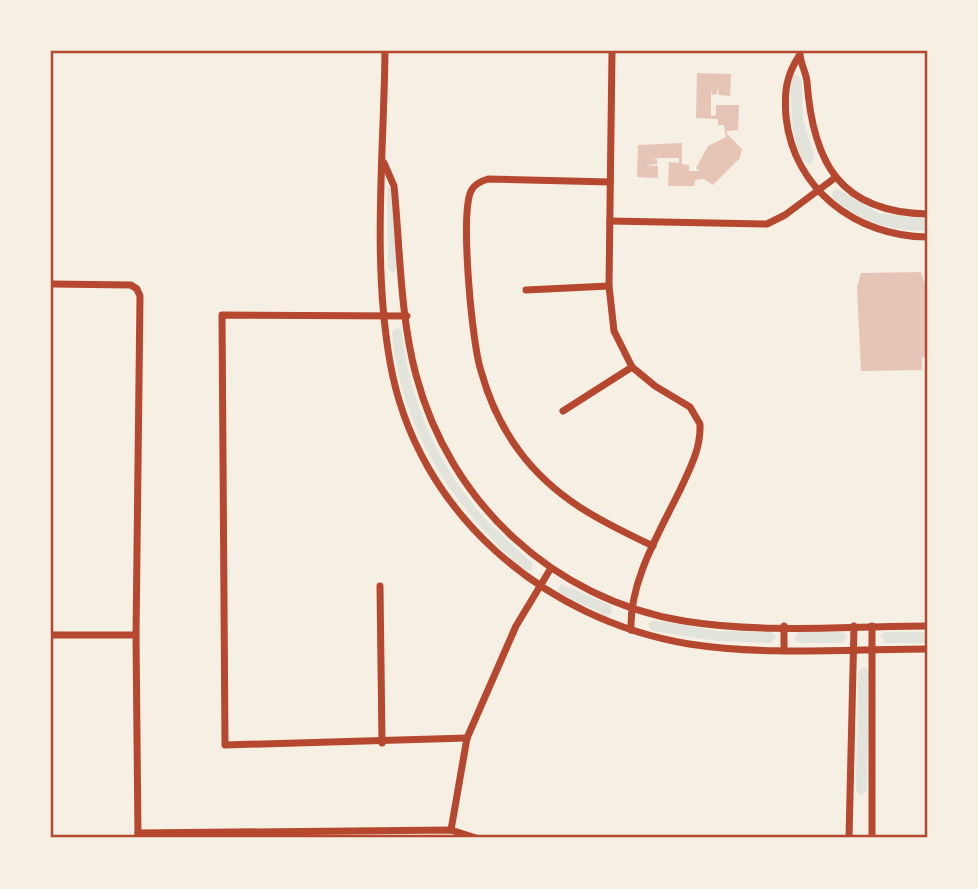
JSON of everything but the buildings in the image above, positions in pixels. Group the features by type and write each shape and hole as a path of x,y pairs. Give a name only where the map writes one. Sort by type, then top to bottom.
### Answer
{"street":[{"path":"385,51 384,162 379,224 385,317 393,380 403,413 426,463 471,528 499,556 539,586 581,611 631,630 708,646 927,649"},
{"path":"612,51 609,286 614,331 632,367 655,386 690,407 701,424 696,454 653,546 630,606 631,630"},
{"path":"799,53 807,77 814,138 836,177 851,191 881,207 927,214"},
{"path":"799,53 786,76 787,124 795,153 818,190 840,211 871,228 895,234 927,237"},
{"path":"384,162 394,186 407,316 415,371 423,401 444,450 487,511 512,538 551,568 584,587 630,606 700,623 927,626"},
{"path":"610,220 767,224 785,215 836,177"},
{"path":"610,182 488,179 476,184 471,191 468,215 474,342 480,370 497,414 520,452 541,476 589,516 653,546"},
{"path":"51,284 118,284 137,289 141,306 136,635 138,836 427,834 452,830 476,838"},
{"path":"526,290 609,286"},
{"path":"407,316 222,315 225,745 382,743 467,738"},
{"path":"563,411 632,367"},
{"path":"452,830 467,738 501,657 551,568"},
{"path":"380,586 382,743"},
{"path":"784,626 784,649"},
{"path":"849,838 854,626"},
{"path":"872,626 872,838"},
{"path":"51,635 136,635"}],"shaded area":[{"path":"796,74 802,80 803,119 815,158 810,165 798,150 793,126 791,78"},
{"path":"387,186 390,188 398,268 393,273 388,268"},
{"path":"838,189 878,213 927,219 927,231 889,227 865,219 832,198 833,191"},
{"path":"397,327 402,331 412,384 420,409 442,458 471,502 489,523 533,564 531,571 525,570 475,521 434,464 406,401 392,332"},
{"path":"562,584 611,606 612,614 607,616 559,593 558,588"},
{"path":"654,620 717,631 772,632 776,637 771,643 717,641 652,631 648,624"},
{"path":"798,632 843,632 847,637 843,643 798,643 794,639"},
{"path":"885,632 927,632 927,643 885,643 881,635"},
{"path":"863,667 869,672 867,791 861,796 856,791 858,672"}]}
